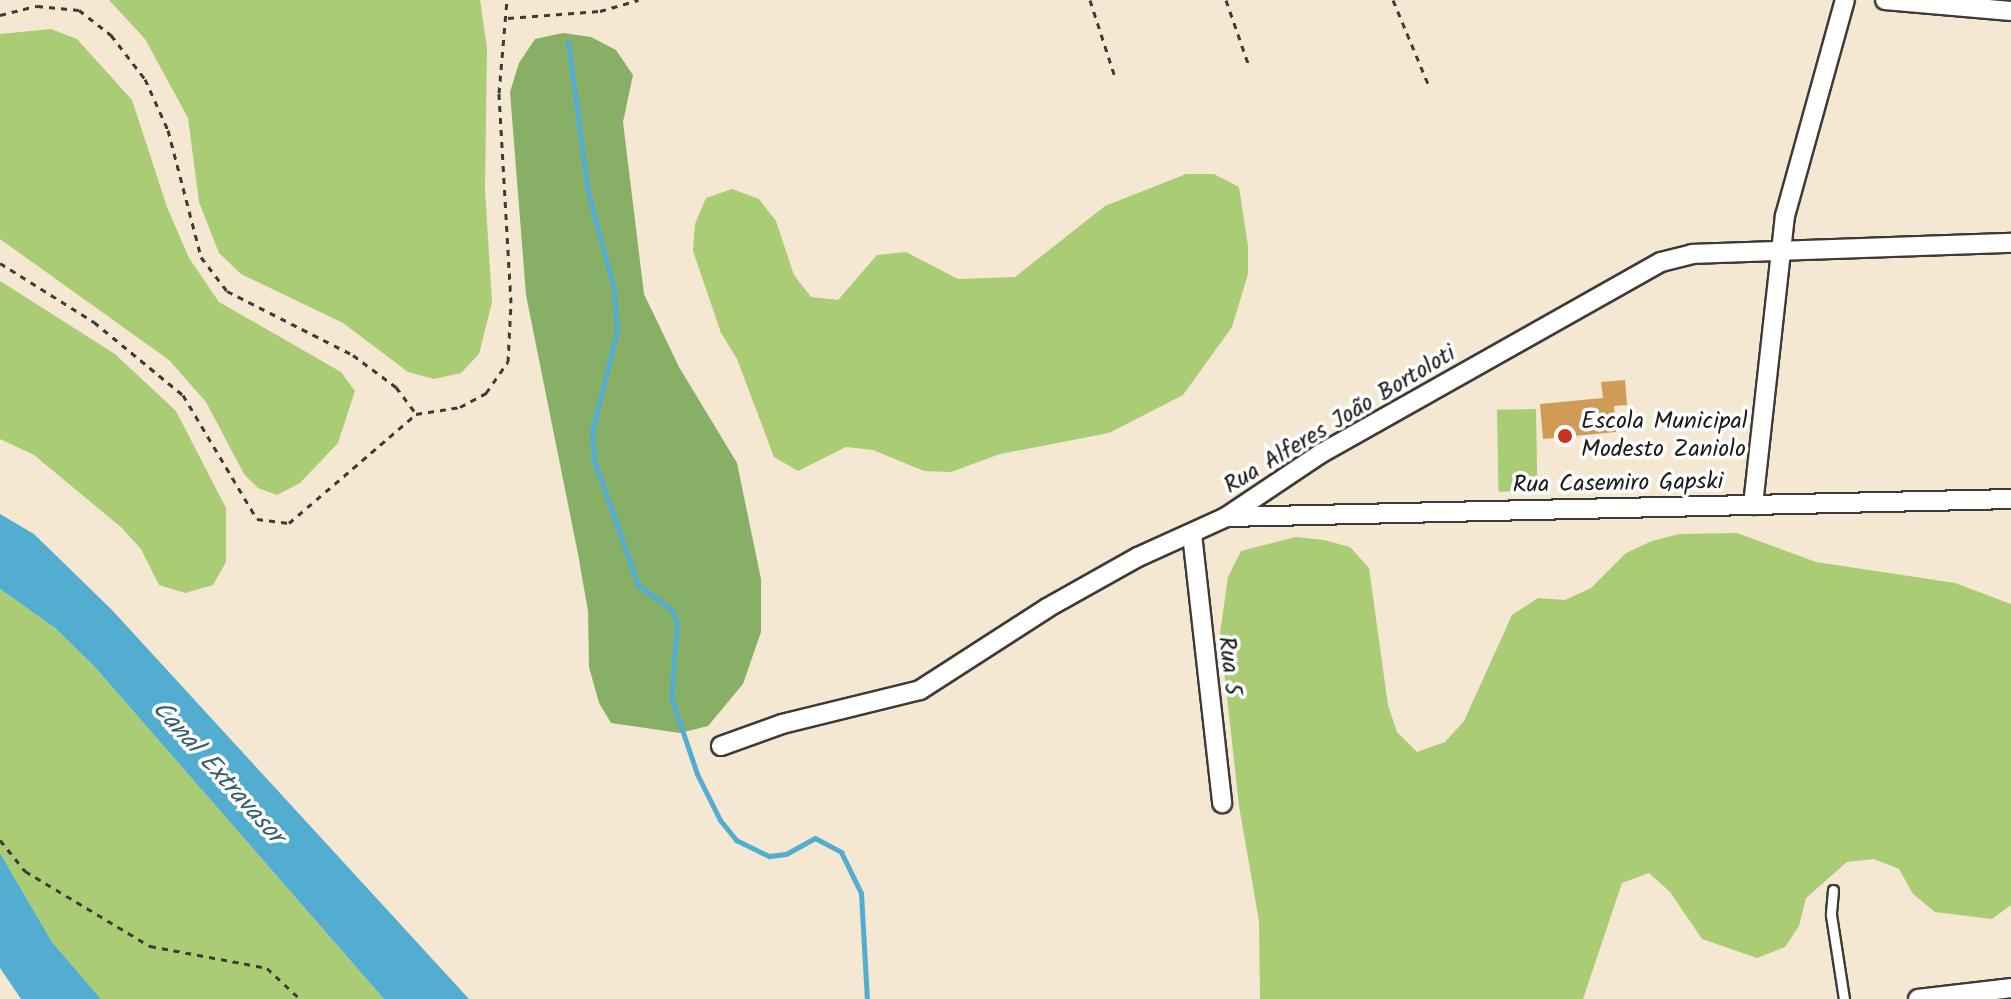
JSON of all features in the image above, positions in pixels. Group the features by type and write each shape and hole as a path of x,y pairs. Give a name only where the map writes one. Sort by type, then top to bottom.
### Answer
{"street":[{"path":"1753,505 1779,251 1794,172 1845,0"},
{"path":"1885,0 2011,11"},
{"name":"Rua Alferes João Bortoloti","path":"721,746 782,724 920,690 1047,608 1138,557 1226,517 1320,454 1661,262 1692,254 2011,243"},
{"name":"Rua Casemiro Gapski","path":"1226,517 2011,499"},
{"name":"Rua 5","path":"1192,534 1222,803"},
{"path":"1918,999 2011,988"}],"lane":[{"path":"1833,890 1831,915 1844,999"}],"path":[{"path":"0,263 94,322 183,395 257,519 289,523 416,414 460,407 486,393 508,362 511,303 499,93 508,18 507,0"},
{"path":"508,18 600,11 638,0"},
{"path":"1090,0 1116,80"},
{"path":"1226,0 1249,66"},
{"path":"1393,0 1429,86"},
{"path":"0,15 37,6 79,10 111,35 145,79 168,130 201,257 227,291 353,355 396,387 416,414"},
{"path":"0,840 25,871 150,946 267,968 300,999"}],"green space":[{"path":"109,0 480,0 487,48 485,190 492,302 479,354 461,373 434,379 408,372 343,323 241,274 219,253 199,202 188,118 145,39"},
{"path":"51,29 77,39 132,100 167,207 189,258 219,302 341,372 355,391 338,443 300,483 277,495 258,488 244,474 206,402 169,360 0,239 0,34"},
{"path":"563,33 591,37 616,50 633,75 623,122 644,294 679,367 737,463 761,579 761,632 743,684 708,726 680,733 611,723 599,703 589,667 588,611 578,554 526,295 510,92 519,63 535,39"},
{"path":"1186,174 1214,174 1239,187 1248,246 1248,274 1232,327 1183,395 1109,433 1000,454 951,472 924,471 873,450 846,447 798,471 774,457 737,359 721,333 693,251 695,224 706,198 732,189 759,199 776,221 794,275 811,297 838,300 877,255 906,252 958,279 1015,277 1105,206"},
{"path":"0,281 115,354 176,411 226,508 226,562 213,585 185,593 159,585 141,549 122,528 34,455 0,439"},
{"path":"1536,409 1537,491 1498,492 1497,410"},
{"path":"1737,533 1816,562 1955,583 2011,604 2011,905 1992,919 1935,912 1913,894 1899,869 1874,859 1847,862 1806,898 1799,926 1785,947 1757,958 1702,939 1670,892 1649,873 1622,883 1583,999 1260,999 1259,921 1239,806 1220,633 1228,577 1241,551 1296,537 1324,540 1350,547 1369,568 1388,705 1397,732 1417,752 1445,742 1464,721 1512,615 1538,598 1565,600 1591,588 1626,553 1652,541 1679,534"},
{"path":"0,589 55,628 94,666 384,999 101,999 52,942 0,853"}],"water":[{"name":"Canal Extravasor","path":"0,514 34,534 112,610 469,999 384,999 94,666 55,628 0,589"},
{"path":"0,853 52,942 101,999 21,999 0,968"}],"building":[{"path":"1625,380 1627,405 1614,406 1616,432 1543,439 1540,404 1603,398 1601,382"}],"waterway":[{"path":"568,42 588,192 614,289 617,331 592,432 594,460 638,585 672,610 677,624 671,697 697,774 720,820 736,840 769,856 786,854 815,838 841,852 861,893 867,999"}],"place":[{"name":"Escola Municipal Modesto Zaniolo","path":"1565,436"}]}
